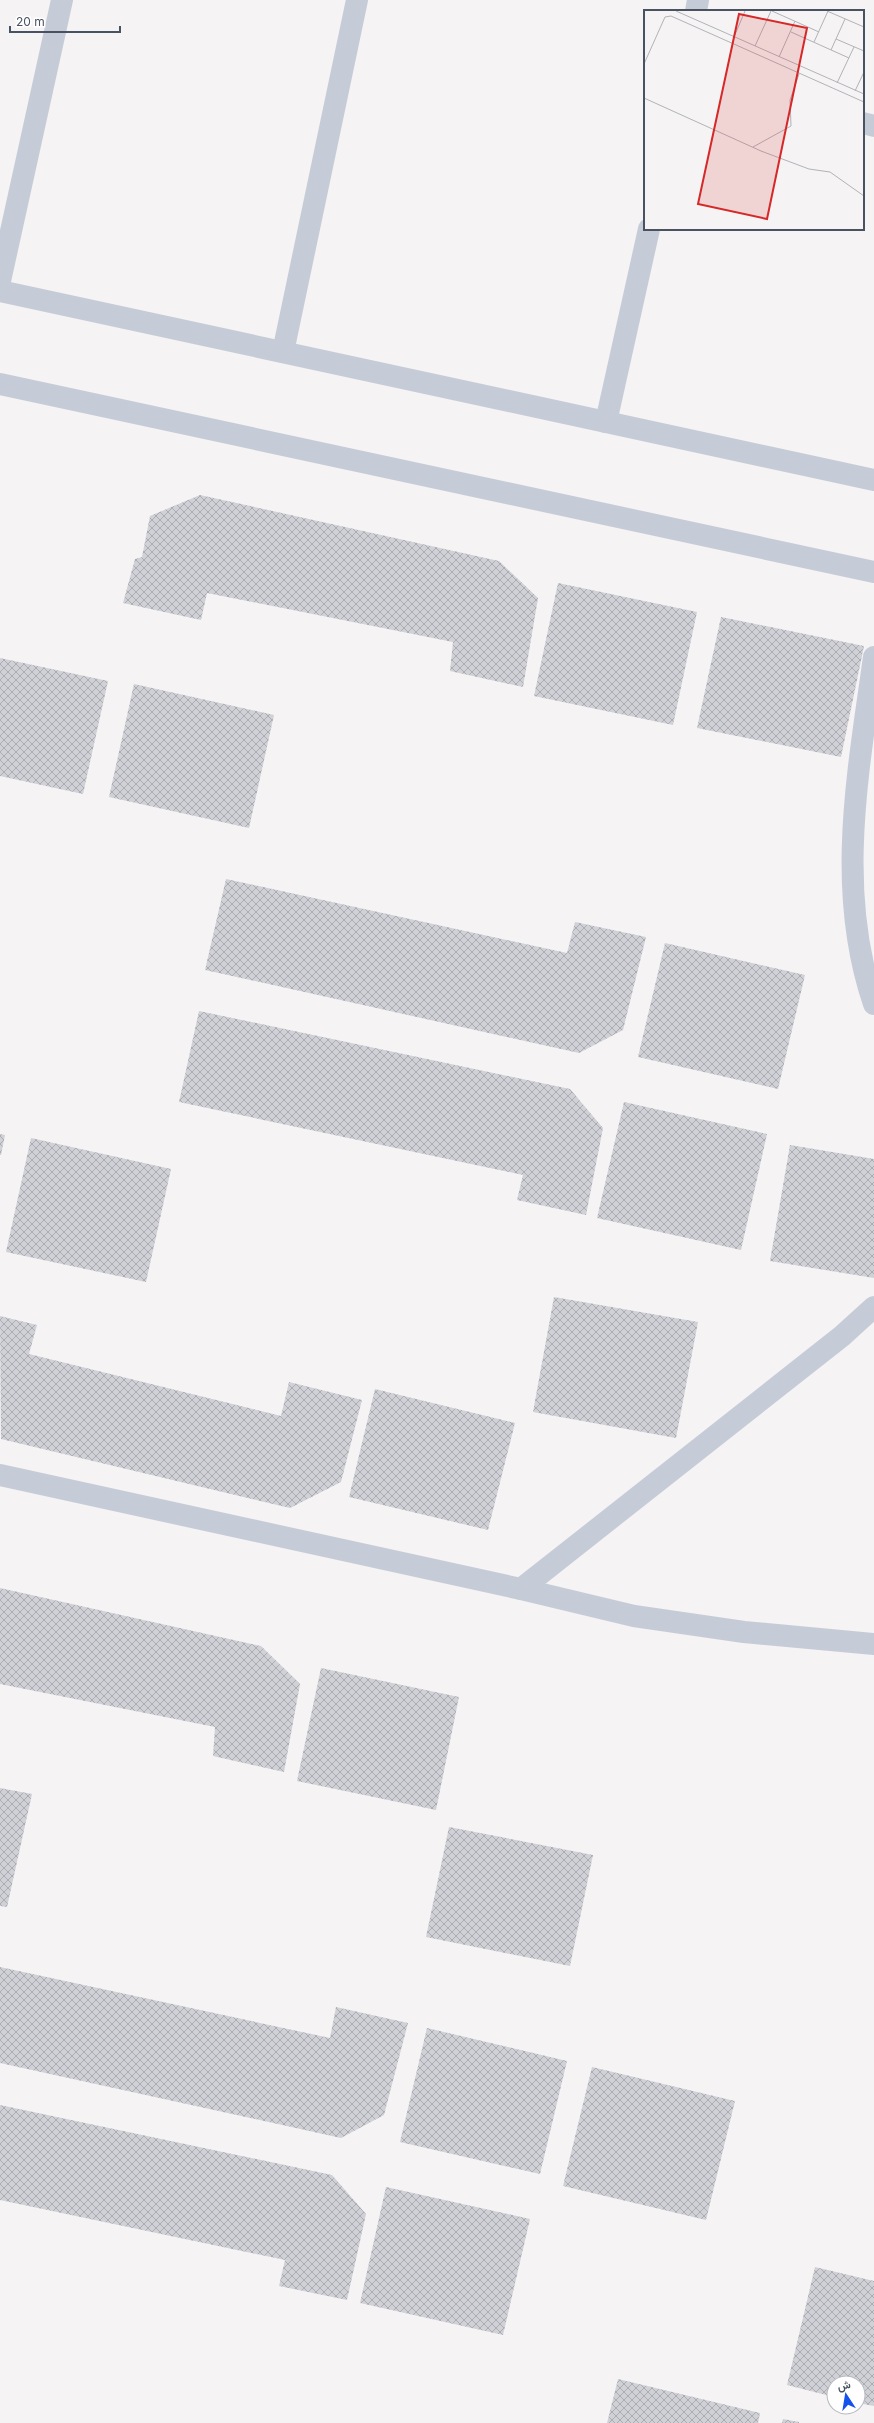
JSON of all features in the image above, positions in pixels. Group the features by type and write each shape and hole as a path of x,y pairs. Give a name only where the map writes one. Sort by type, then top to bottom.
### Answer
{"street":[{"path":"0,281 62,0"},
{"path":"283,352 357,0"},
{"path":"696,10 698,0"},
{"path":"864,123 874,126"},
{"path":"606,422 649,230"},
{"path":"0,291 874,480"},
{"path":"0,384 874,572"},
{"path":"874,657 854,798 851,848 854,918 874,1004"},
{"path":"521,1589 842,1336 874,1307"},
{"path":"0,1476 521,1589 634,1616 744,1632 874,1644"}],"building":[{"path":"200,495 499,561 538,598 523,687 450,671 453,642 207,593 201,620 123,603 135,559 142,557 150,516"},
{"path":"558,583 697,612 673,725 534,696"},
{"path":"721,617 864,646 841,757 697,728"},
{"path":"0,658 108,681 83,794 0,776"},
{"path":"134,684 274,715 249,828 109,797"},
{"path":"226,879 567,953 575,922 646,937 623,1030 579,1053 205,970"},
{"path":"665,943 805,975 778,1089 638,1057"},
{"path":"199,1011 570,1089 603,1128 586,1215 517,1200 523,1175 179,1102"},
{"path":"624,1102 767,1134 741,1250 597,1218"},
{"path":"0,1134 5,1135 1,1155 0,1155"},
{"path":"31,1138 171,1169 146,1282 6,1252"},
{"path":"790,1145 874,1159 874,1278 770,1261"},
{"path":"554,1297 698,1322 676,1438 533,1412"},
{"path":"0,1316 37,1325 29,1354 281,1416 289,1382 362,1400 341,1482 290,1508 1,1439"},
{"path":"375,1389 515,1423 488,1530 349,1497"},
{"path":"0,1588 261,1646 300,1684 284,1772 213,1756 215,1727 0,1684"},
{"path":"321,1668 459,1697 436,1810 297,1781"},
{"path":"0,1788 32,1794 7,1907 0,1906"},
{"path":"449,1827 593,1855 570,1966 426,1937"},
{"path":"0,1967 330,2038 336,2007 408,2023 384,2115 341,2138 0,2063"},
{"path":"427,2028 567,2061 540,2174 400,2142"},
{"path":"592,2067 735,2101 706,2220 563,2186"},
{"path":"0,2105 332,2175 366,2214 347,2300 279,2286 285,2260 0,2200"},
{"path":"386,2187 530,2219 503,2335 360,2303"},
{"path":"815,2267 874,2281 874,2406 866,2404 866,2375 826,2375 826,2395 787,2385"},
{"path":"618,2379 760,2413 758,2423 607,2423"},
{"path":"783,2419 799,2422 799,2423 782,2423"}]}
